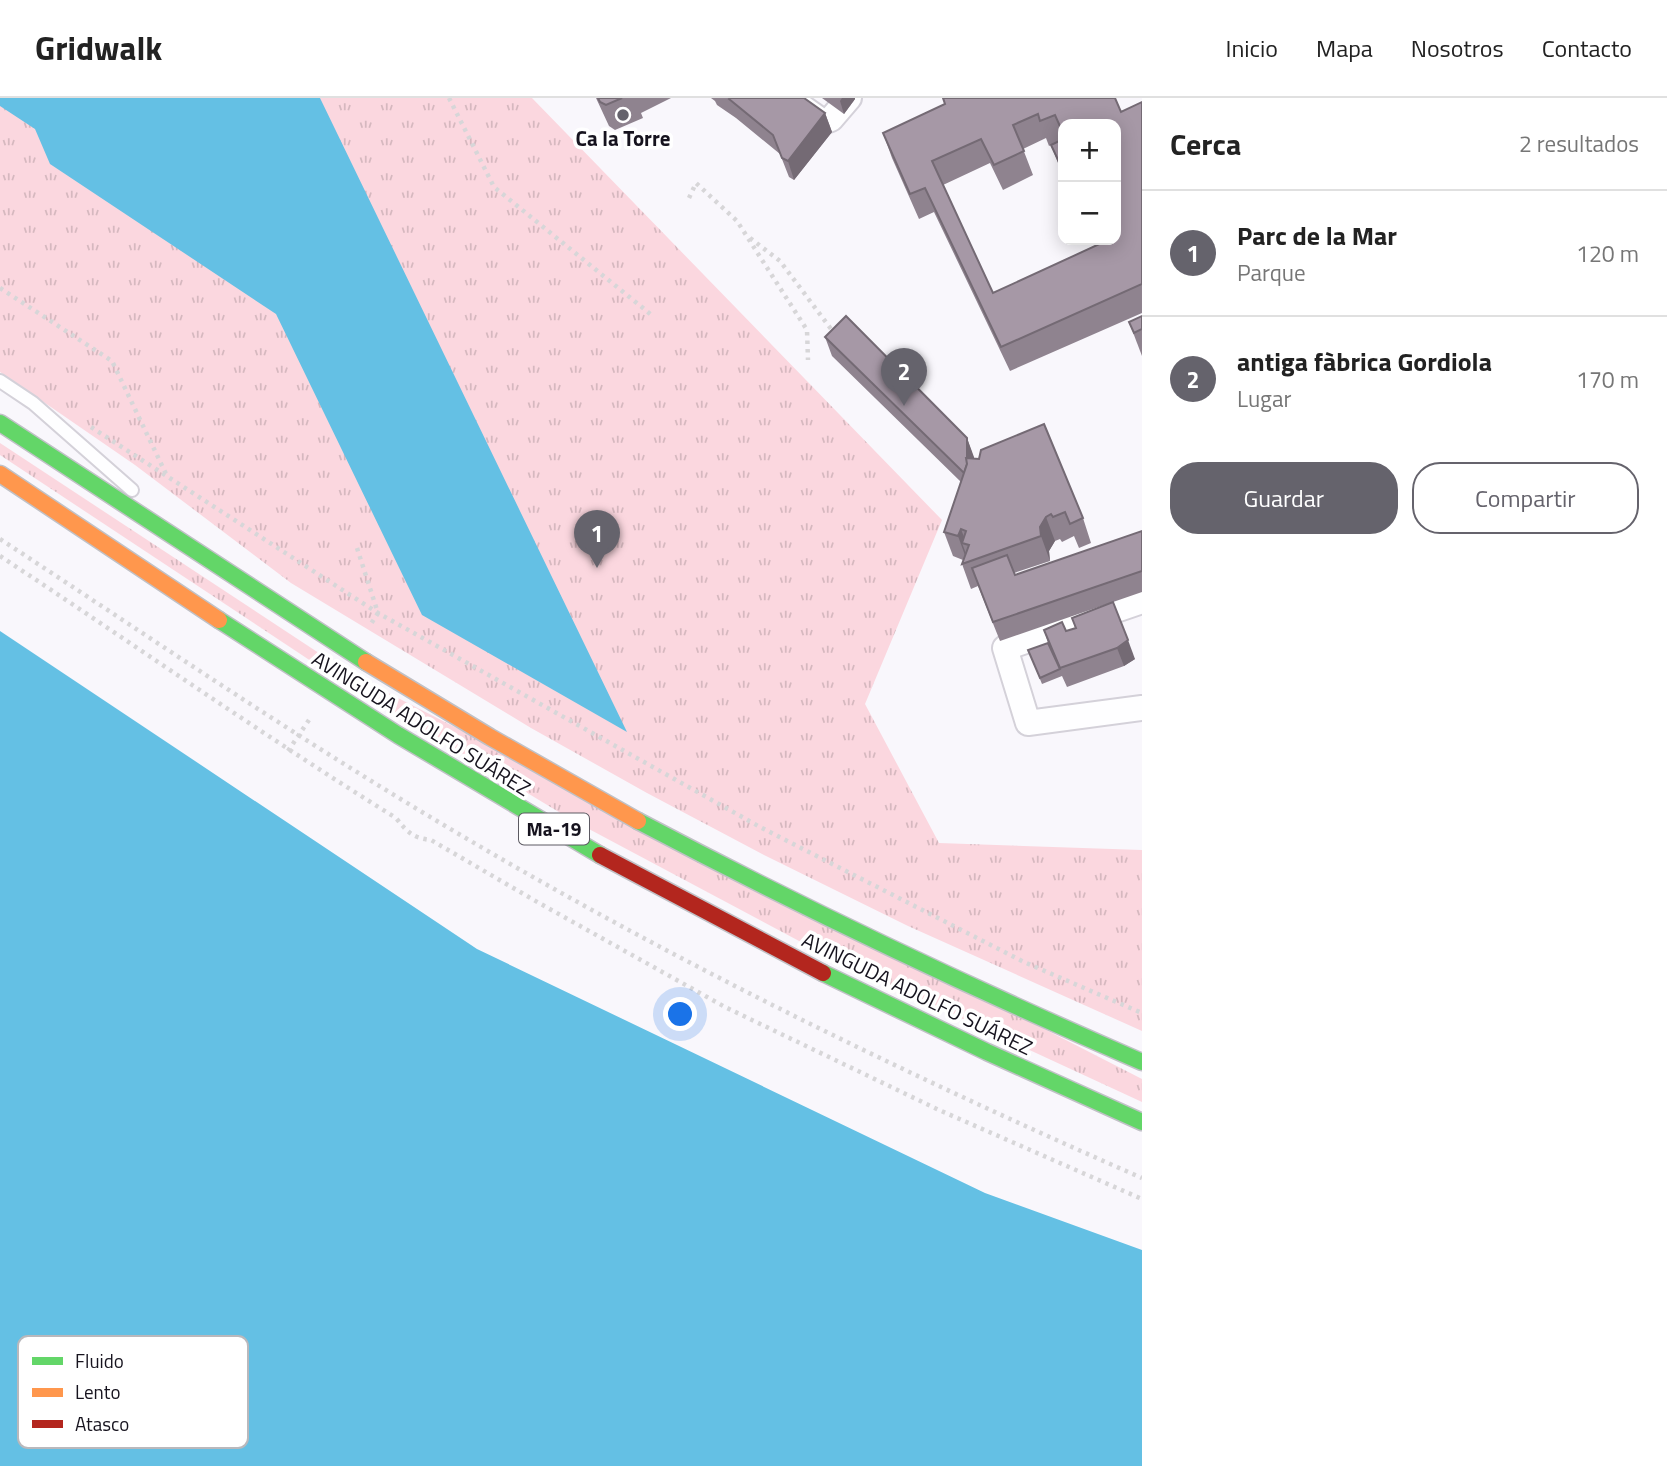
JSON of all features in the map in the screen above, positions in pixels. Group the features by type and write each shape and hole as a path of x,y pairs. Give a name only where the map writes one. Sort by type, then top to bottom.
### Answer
{"highway":[{"name":"AVINGUDA ADOLFO SUÁREZ","path":"0,423 232,578 394,681 559,777 673,840 893,950 1142,1062"},
{"name":"AVINGUDA ADOLFO SUÁREZ","path":"0,474 327,692 537,820 782,952 957,1038 1142,1122"}],"street":[{"path":"789,98 823,122 831,119 849,98"},
{"path":"1142,601 1005,648 1028,723 1142,708"}],"lane":[{"path":"0,381 33,403 138,495"},
{"path":"148,504 232,578"}],"path":[{"path":"449,98 494,187 654,317"},
{"path":"689,198 696,183 737,221 807,330 808,360"},
{"path":"746,236 780,261 835,334"},
{"path":"0,288 112,361 168,478"},
{"path":"90,426 378,613 760,827 1024,962 1142,1013"},
{"path":"0,539 299,736 438,822 594,912 884,1062 1142,1178"},
{"path":"0,556 288,751 396,818 415,838 431,840 539,904 725,1007 939,1110 1142,1199"}],"green space":[{"path":"0,98 532,98 942,520 865,704 939,843 1142,850 1142,1031 908,926 764,855 531,728 291,583 135,465 0,372"},
{"path":"0,443 331,661 326,671 0,455"},
{"path":"355,676 1142,1079 1142,1102 831,958 572,820 349,685"}],"water":[{"path":"0,98 320,98 627,732 422,615 276,314 50,164 35,129 0,106"},
{"path":"0,631 477,949 985,1193 1142,1250 1142,1466 0,1466"}],"building":[{"path":"598,98 622,98 606,105"},
{"path":"730,98 804,98 825,113 788,161 782,158 773,135"},
{"path":"943,98 1115,98 1121,112 1142,102 1142,284 1001,347 925,188 910,194 883,133 945,104","holes":["1038,114 1040,121 1055,115 1058,122 1058,119 1121,119 1121,245 1097,245 993,293 932,161 981,139 994,165 1024,151 1013,125"]},
{"path":"1058,142 1058,160 1051,145"},
{"path":"846,316 967,438 967,464 964,473 825,337"},
{"path":"1142,316 1142,329 1134,333 1129,322"},
{"path":"1044,424 1083,518 1070,524 1065,512 1053,517 1051,514 1040,527 1041,536 962,564 969,545 962,543 966,531 961,529 958,536 944,532 967,464 966,458 979,459 981,450"},
{"path":"1142,531 1142,571 993,622 972,568 1007,555 1015,575"},
{"path":"1113,602 1128,640 1117,648 1060,668 1044,630 1062,622 1066,631 1076,628 1072,618"},
{"path":"1048,643 1060,669 1040,678 1028,650"}],"traffic: fast":[{"path":"0,423 366,662"},
{"path":"219,620 398,735 600,855"},
{"path":"638,821 888,946 1142,1062"},
{"path":"823,973 987,1052 1142,1122"}],"traffic: slow":[{"path":"0,474 219,620"},
{"path":"366,662 490,737 638,821"}],"traffic: jam":[{"path":"600,855 823,973"}],"place":[{"name":"Ca la Torre","path":"623,115"},
{"name":"antiga fàbrica Gordiola","path":"904,406"},
{"name":"Parc de la Mar","path":"597,568"}]}
